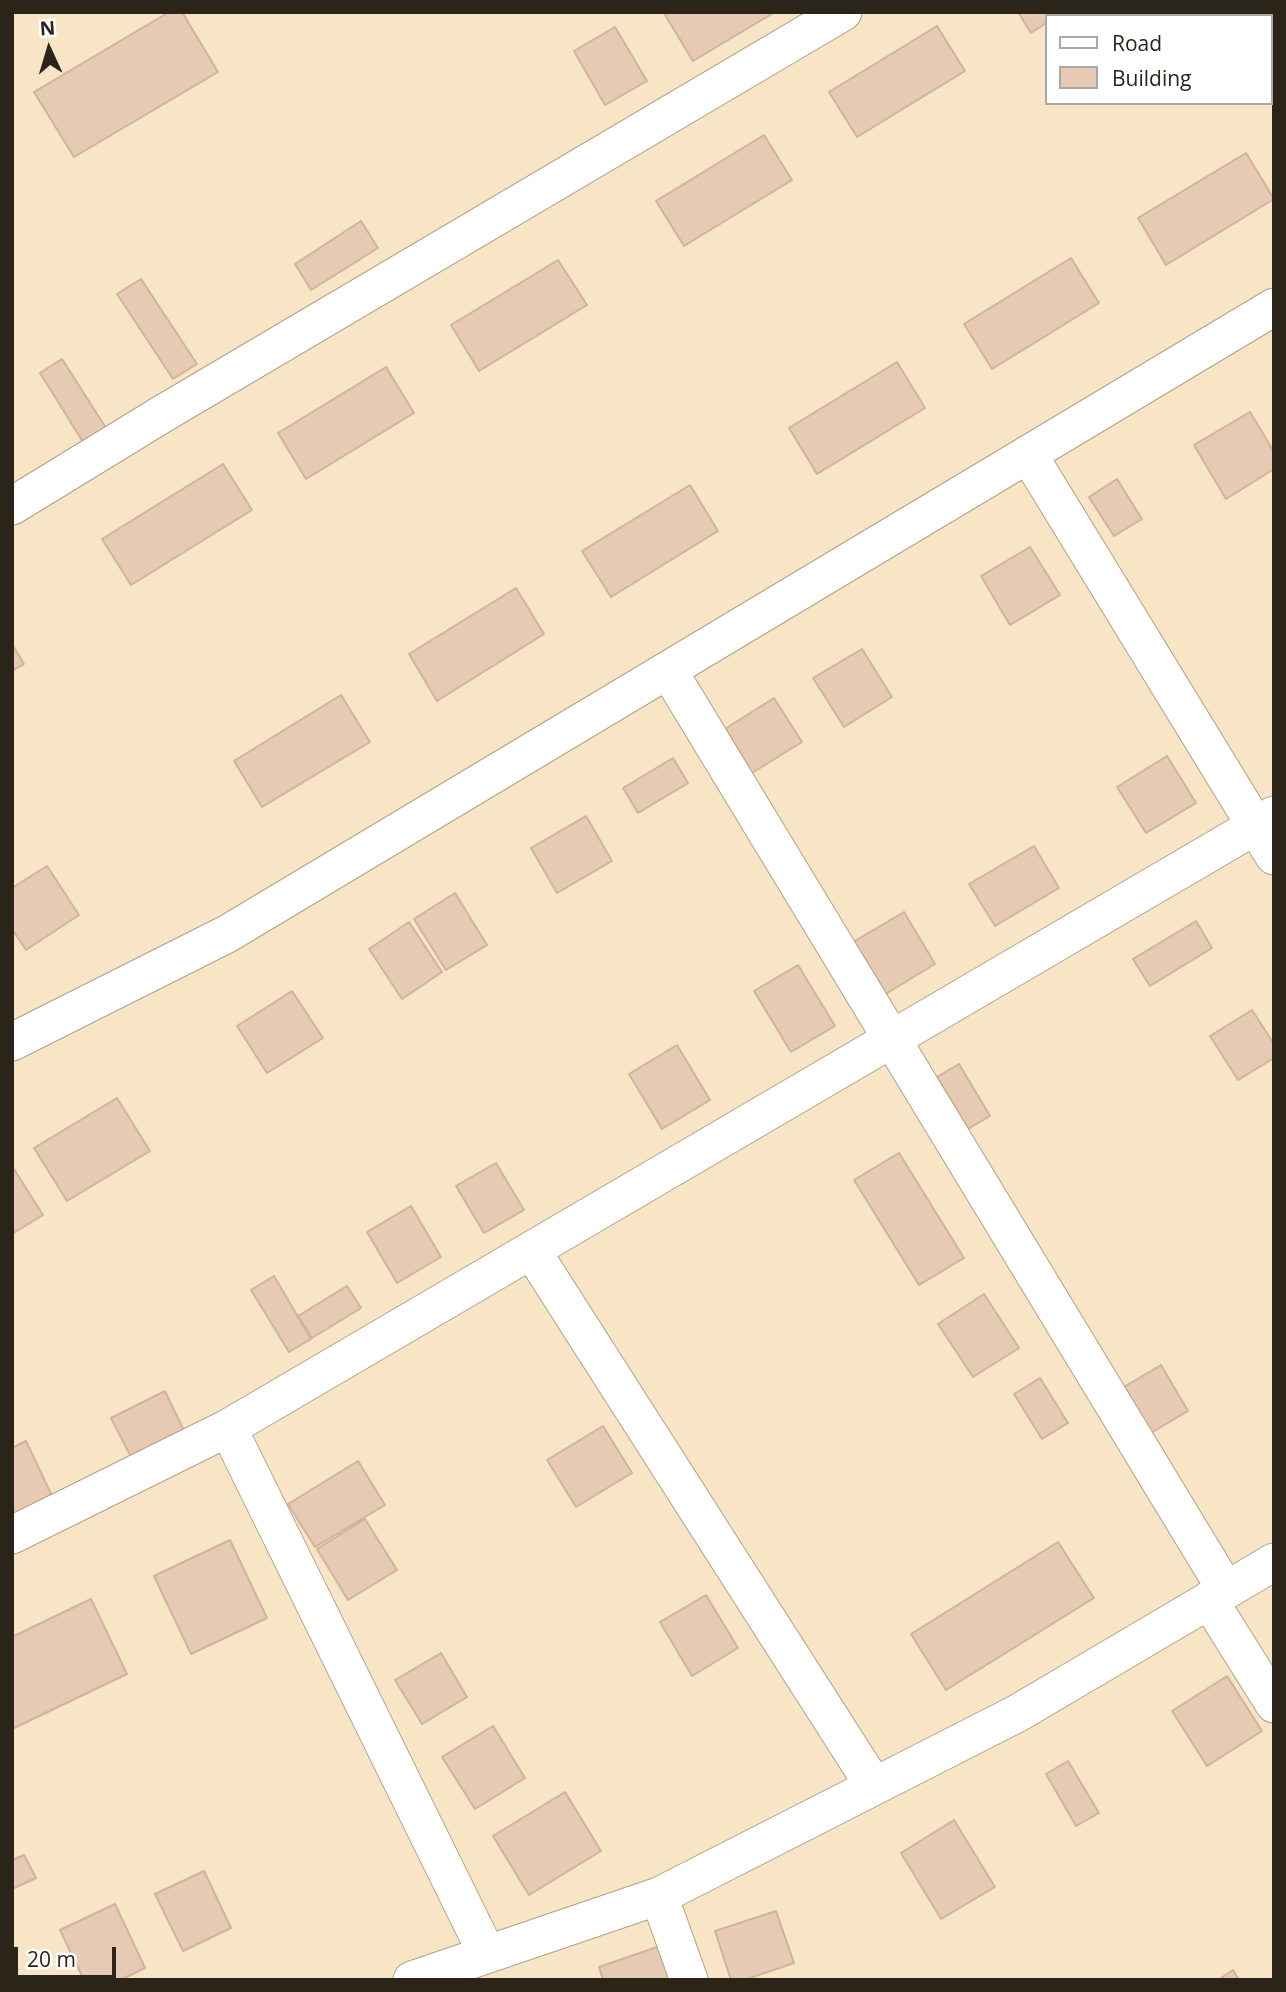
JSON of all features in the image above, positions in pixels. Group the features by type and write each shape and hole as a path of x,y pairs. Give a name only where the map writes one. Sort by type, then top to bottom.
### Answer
{"street":[{"path":"12,506 843,12"},
{"path":"12,1042 228,934 1274,307"},
{"path":"12,1535 228,1428 893,1040 1268,832 1028,454"},
{"path":"668,670 893,1040 1218,1595 1274,1704"},
{"path":"532,1251 874,1786"},
{"path":"228,1428 487,1954"},
{"path":"412,1980 659,1896 1017,1713 1274,1562"},
{"path":"659,1896 689,1980"}],"building":[{"path":"169,12 182,12 218,72 74,157 34,92"},
{"path":"670,12 775,12 693,61 665,15"},
{"path":"1018,12 1064,12 1044,14 1044,24 1031,33"},
{"path":"937,26 965,71 857,137 829,92"},
{"path":"615,27 647,81 605,105 574,51"},
{"path":"764,135 792,180 684,246 656,201"},
{"path":"1246,153 1274,199 1166,265 1138,218"},
{"path":"361,221 378,248 311,290 295,264"},
{"path":"1071,258 1099,303 992,369 964,324"},
{"path":"558,260 587,305 479,371 451,325"},
{"path":"141,279 197,364 173,379 117,294"},
{"path":"62,359 106,428 83,442 40,373"},
{"path":"897,362 925,408 817,474 789,428"},
{"path":"386,367 414,413 306,479 278,433"},
{"path":"1250,412 1274,452 1274,469 1226,499 1194,445"},
{"path":"223,464 252,510 131,585 102,539"},
{"path":"1117,479 1142,519 1114,536 1089,497"},
{"path":"690,485 718,531 611,597 582,551"},
{"path":"1030,547 1060,595 1010,625 981,576"},
{"path":"516,588 544,634 437,701 409,654"},
{"path":"12,644 24,664 12,671"},
{"path":"862,649 892,697 844,727 813,678"},
{"path":"341,695 370,742 262,807 234,761"},
{"path":"774,698 802,742 752,773 725,729"},
{"path":"1167,756 1196,803 1146,833 1117,787"},
{"path":"673,758 688,783 638,813 623,788"},
{"path":"586,816 612,861 557,893 531,848"},
{"path":"1034,846 1059,888 995,926 969,884"},
{"path":"47,866 79,915 26,950 12,929 12,888"},
{"path":"455,893 487,945 446,970 414,919"},
{"path":"904,912 935,964 884,995 853,942"},
{"path":"1196,921 1212,948 1150,986 1133,959"},
{"path":"409,922 442,972 402,999 369,949"},
{"path":"798,965 835,1026 791,1052 754,991"},
{"path":"292,991 323,1038 267,1073 237,1026"},
{"path":"1252,1010 1274,1044 1274,1058 1238,1080 1210,1036"},
{"path":"677,1045 710,1100 662,1129 629,1074"},
{"path":"959,1064 990,1116 968,1129 937,1077"},
{"path":"117,1098 150,1151 67,1201 34,1148"},
{"path":"899,1153 964,1258 919,1285 854,1180"},
{"path":"496,1163 524,1210 484,1233 456,1186"},
{"path":"12,1166 43,1215 12,1234"},
{"path":"411,1206 441,1257 397,1283 367,1232"},
{"path":"274,1276 311,1339 289,1352 251,1290"},
{"path":"347,1286 361,1308 312,1338 298,1316"},
{"path":"984,1294 1019,1348 973,1377 938,1324"},
{"path":"1161,1365 1188,1411 1149,1434 1122,1388"},
{"path":"1040,1378 1068,1423 1042,1439 1014,1394"},
{"path":"165,1391 186,1435 133,1461 111,1418"},
{"path":"603,1426 632,1473 576,1507 547,1460"},
{"path":"26,1441 53,1498 12,1517 12,1448"},
{"path":"358,1461 385,1505 315,1547 288,1504"},
{"path":"365,1519 397,1570 348,1600 317,1549"},
{"path":"230,1540 267,1618 191,1654 154,1576"},
{"path":"1058,1542 1094,1598 946,1690 911,1634"},
{"path":"706,1595 738,1648 692,1676 660,1622"},
{"path":"91,1599 127,1674 12,1729 12,1637"},
{"path":"441,1653 467,1697 422,1724 395,1680"},
{"path":"1227,1676 1262,1731 1207,1766 1172,1711"},
{"path":"493,1726 525,1778 475,1809 442,1757"},
{"path":"1068,1761 1099,1813 1076,1826 1046,1774"},
{"path":"565,1792 601,1851 529,1895 493,1836"},
{"path":"954,1820 995,1887 941,1919 901,1853"},
{"path":"24,1855 36,1878 12,1889 12,1860"},
{"path":"204,1871 231,1928 183,1951 155,1894"},
{"path":"115,1904 145,1968 120,1980 84,1980 60,1930"},
{"path":"776,1911 794,1963 744,1980 731,1980 715,1931"},
{"path":"663,1945 675,1980 603,1980 599,1967"},
{"path":"1233,1970 1239,1980 1218,1980"}]}
